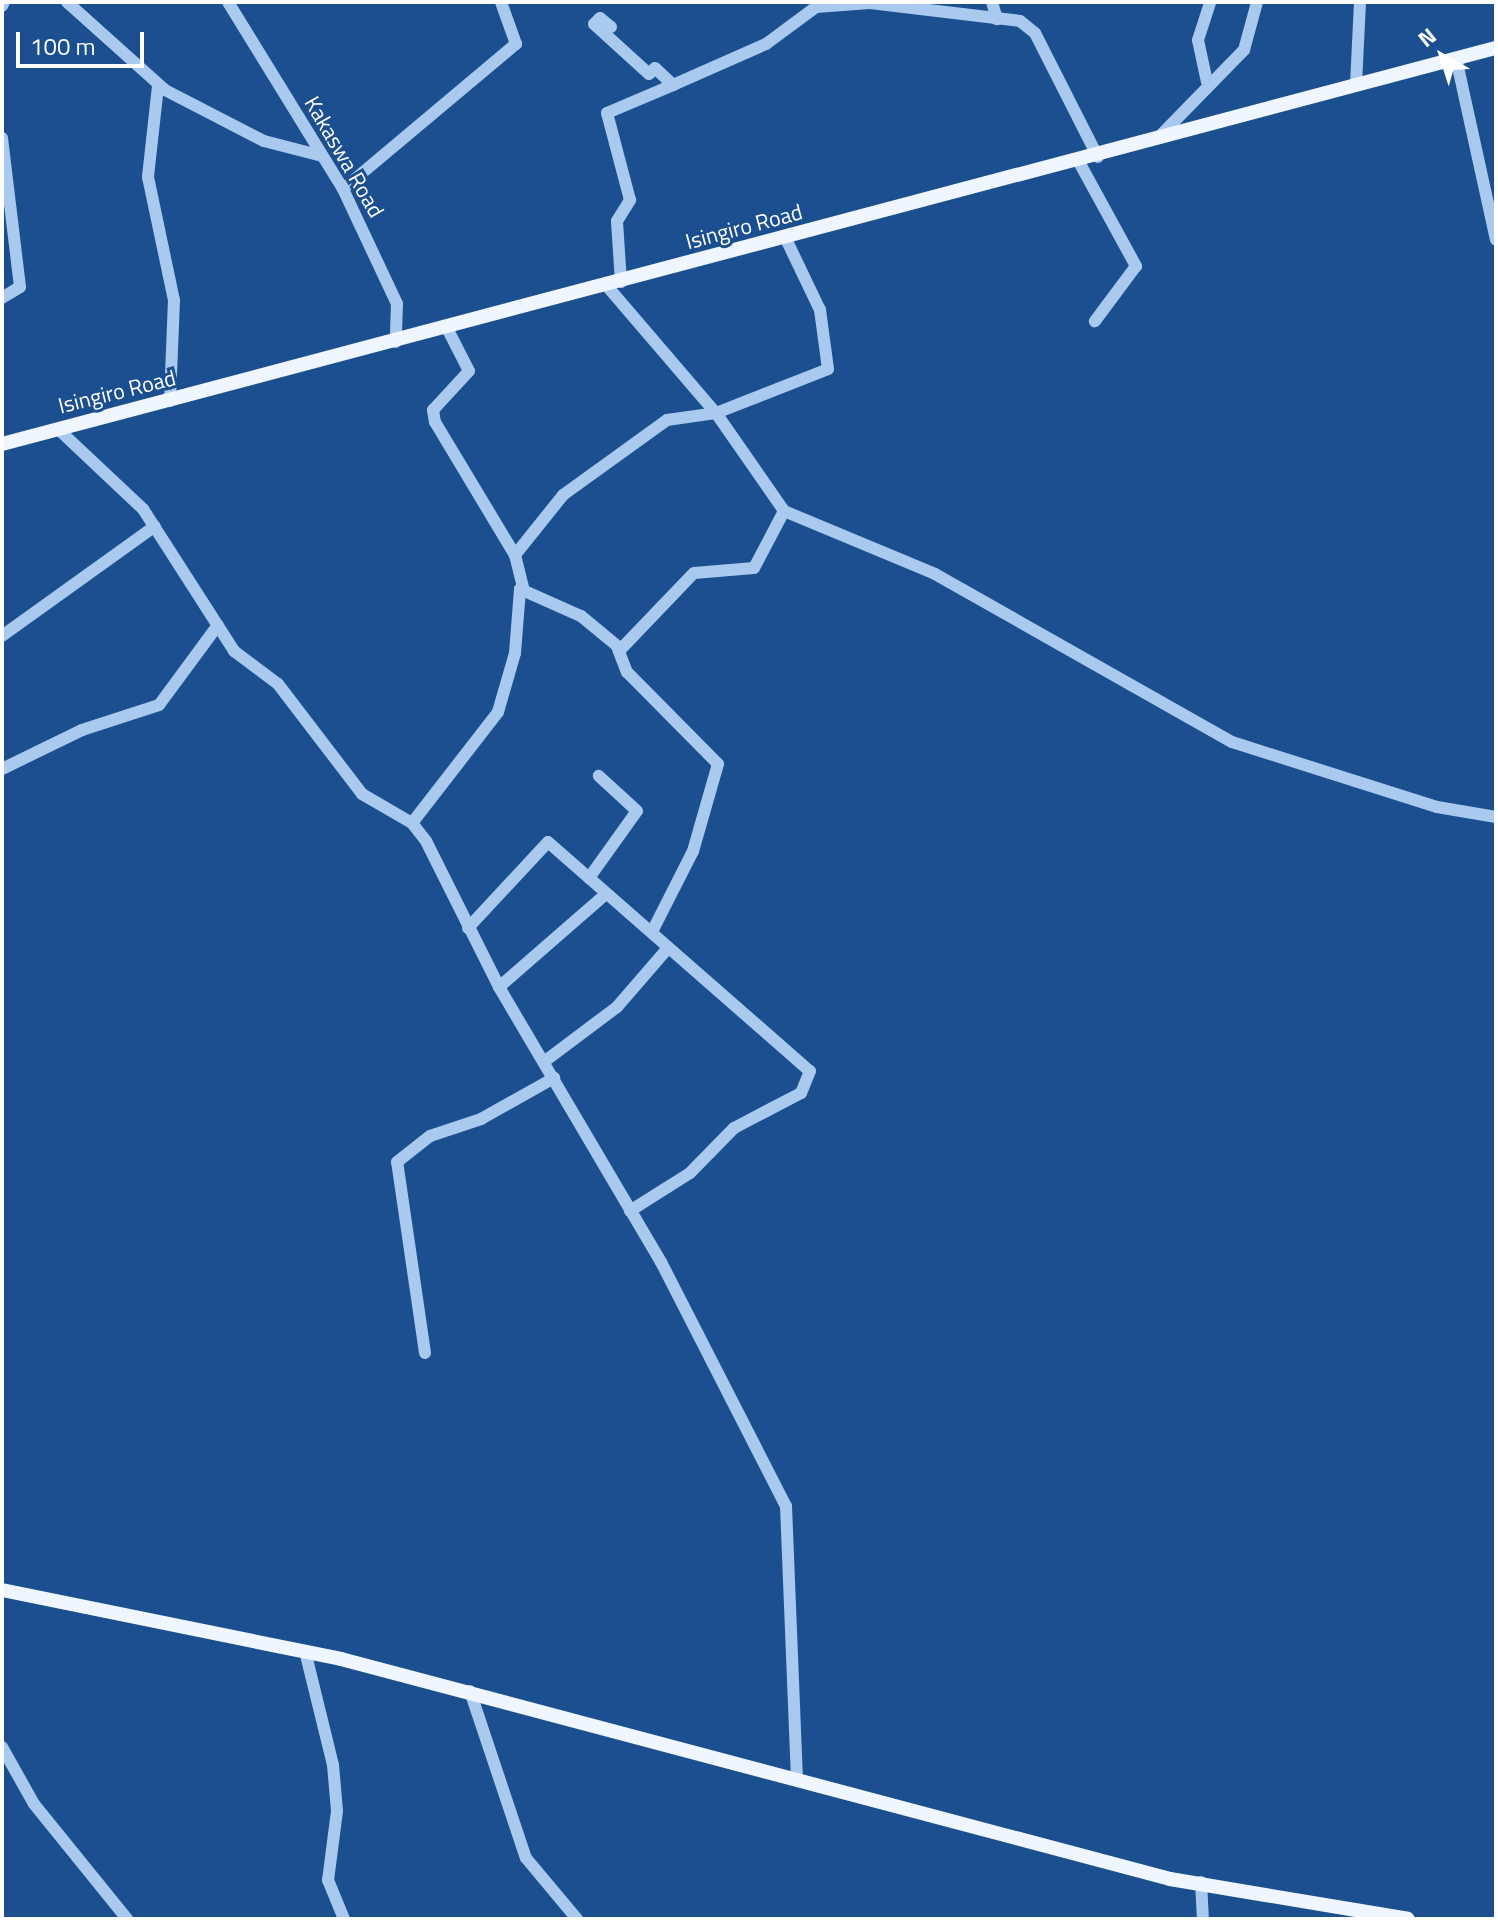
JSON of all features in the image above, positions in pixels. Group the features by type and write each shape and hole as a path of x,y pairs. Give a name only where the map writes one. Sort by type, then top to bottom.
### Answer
{"main road":[{"name":"Isingiro Road","path":"2,444 1098,157 1159,137 1496,48"},
{"path":"2,1590 305,1651 470,1691 1201,1882 1408,1919"}],"street":[{"path":"67,2 158,86 264,141 322,156"},
{"name":"Kakaswa Road","path":"228,2 343,189 397,304 396,342"},
{"path":"343,189 516,44 501,2"},
{"path":"992,2 997,19"},
{"path":"1207,82 1198,40 1210,2"},
{"path":"1159,137 1207,82 1244,50 1257,2"},
{"path":"1356,84 1360,2"},
{"path":"1098,157 1035,33 1020,21 870,3 816,7 766,44 607,113 630,200 617,221 614,284 716,413 784,511 935,574 1232,742 1437,807 1496,817"},
{"path":"611,27 600,18 594,24 649,74 655,68 673,85"},
{"path":"1456,58 1496,240"},
{"path":"158,86 148,177 174,300 170,401"},
{"path":"2,138 20,287 2,298"},
{"path":"1079,162 1136,266 1095,321"},
{"path":"515,555 531,526 601,466 667,420 716,413 828,369 820,310 786,239"},
{"path":"412,823 498,712 523,587 515,555 433,415 469,371 447,328"},
{"path":"58,429 110,472 155,526 234,651 278,684 362,794 412,823 499,987 545,1061 765,1453 786,1506 797,1778"},
{"path":"618,649 694,573 754,568 784,511"},
{"path":"2,636 155,526"},
{"path":"523,587 581,616 618,649 627,672 718,764 693,851 653,930"},
{"path":"2,769 82,730 159,705 218,625"},
{"path":"589,878 637,812 599,776"},
{"path":"468,928 546,842 653,930 667,949 781,1041 812,1078 630,1211"},
{"path":"499,987 606,894"},
{"path":"545,1061 617,1007 667,949"},
{"path":"425,1353 397,1162 430,1136 481,1119 554,1078"},
{"path":"305,1651 333,1765 337,1811 328,1880 344,1919"},
{"path":"470,1691 526,1858 577,1919"},
{"path":"2,1747 34,1804 127,1919"},
{"path":"1201,1882 1203,1919"}]}
